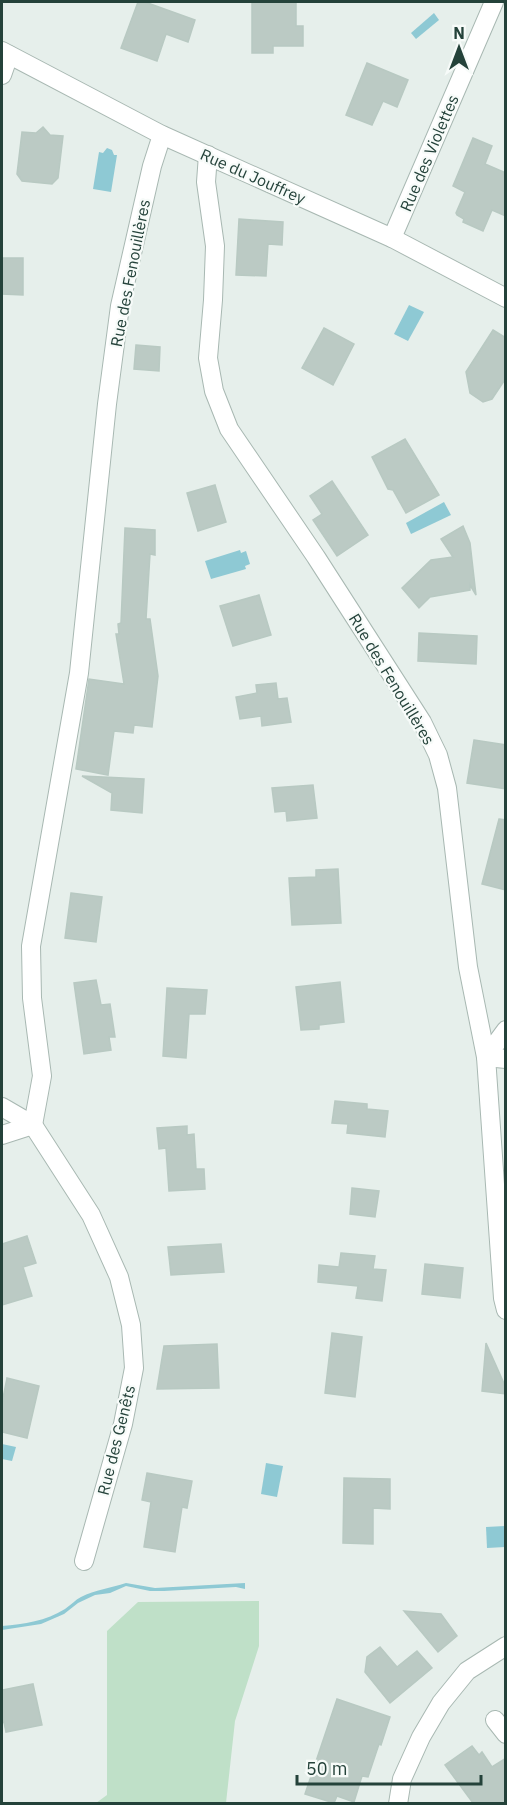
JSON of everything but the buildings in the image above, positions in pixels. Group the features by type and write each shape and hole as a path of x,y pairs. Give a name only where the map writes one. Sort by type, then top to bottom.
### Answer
{"street":[{"name":"Rue des Violettes","path":"392,238 494,2"},
{"name":"Rue du Jouffrey","path":"5,53 162,135 392,238 506,298"},
{"path":"2,75 5,53"},
{"name":"Rue des Fenouillères","path":"33,1125 42,1077 32,998 31,946 79,673 107,404 120,306 150,175 162,135"},
{"name":"Rue des Fenouillères","path":"208,155 206,182 214,246 213,300 208,358 214,391 228,429 329,576 422,722 438,755 447,788 468,967 486,1057 503,1298 506,1310"},
{"path":"486,1057 506,1030"},
{"path":"486,1057 506,1059"},
{"path":"2,1107 33,1125"},
{"path":"2,1135 33,1125"},
{"name":"Rue des Genêts","path":"33,1125 91,1215 119,1277 131,1325 134,1368 123,1424 84,1561"},
{"path":"398,1803 402,1779 421,1737 441,1703 467,1671 506,1646"}],"green space":[{"path":"259,1601 259,1646 235,1721 226,1803 96,1803 107,1795 107,1631 138,1602"}],"water":[{"path":"434,13 439,20 416,39 411,33"},
{"path":"107,148 117,155 111,192 93,189 99,152 103,153"},
{"path":"409,305 424,312 408,341 394,334"},
{"path":"444,502 451,515 411,534 406,523"},
{"path":"240,550 241,553 246,551 250,564 245,566 246,569 211,579 205,561"},
{"path":"2,1444 16,1447 12,1461 2,1459"},
{"path":"266,1463 283,1466 277,1497 261,1494"},
{"path":"505,1526 505,1547 487,1548 486,1527"},
{"path":"126,1583 155,1588 245,1583 245,1589 236,1587 150,1591 126,1586 110,1593 95,1595 78,1603 64,1614 41,1624 2,1630 2,1626 43,1619 65,1609 86,1595"}]}
